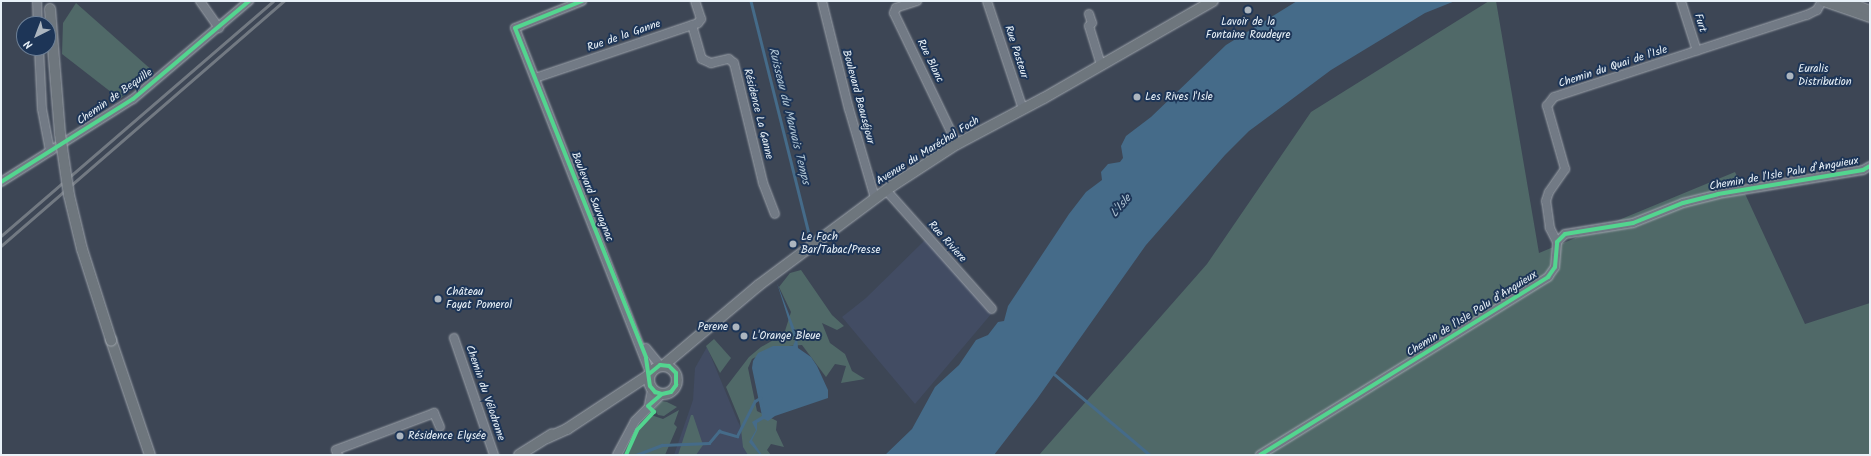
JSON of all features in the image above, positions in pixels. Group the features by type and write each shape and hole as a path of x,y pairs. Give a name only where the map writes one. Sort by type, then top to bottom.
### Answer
{"main road":[{"name":"Avenue du Maréchal Foch","path":"662,365 790,262 886,190 957,144 1023,109 1213,1"},
{"path":"1823,1 1870,17"},
{"path":"1845,1 1870,11"},
{"path":"50,5 60,134 69,195 82,249 150,455"},
{"name":"Avenue du Maréchal Foch","path":"676,373 680,361 714,323"},
{"path":"519,455 563,427 572,425 611,400 650,381 662,365 676,373 677,381 674,389 662,394 650,381"}],"street":[{"path":"38,1 38,16"},
{"path":"200,1 219,28"},
{"name":"Chemin de Bequille","path":"1,182 133,99 219,28 249,1"},
{"name":"Boulevard Sauvagnac","path":"582,1 515,28 637,336 650,381"},
{"path":"692,25 698,24 701,19 695,1"},
{"name":"Boulevard Beauséjour","path":"822,1 848,109 875,198"},
{"name":"Rue Blanc","path":"917,1 896,8 894,13 957,144"},
{"name":"Rue Pasteur","path":"987,1 1023,109"},
{"name":"Furt","path":"1681,1 1697,52"},
{"name":"Chemin du Quai de l'Isle","path":"1556,242 1550,228 1546,202 1549,192 1565,169 1547,106 1549,101 1554,97 1697,52 1807,15 1817,10 1823,1"},
{"path":"1089,14 1092,23 1089,26 1101,64"},
{"name":"Rue de la Ganne","path":"535,78 692,25"},
{"name":"Résidence La Ganne","path":"692,25 702,58 711,63 729,59 734,63 763,183 775,214"},
{"path":"39,56 42,109 50,151"},
{"name":"Chemin de l'Isle Palu d’Anguieux","path":"1260,455 1548,277 1555,267 1556,242 1565,234 1633,223 1683,204 1718,194 1863,170 1870,166"},
{"name":"Rue Riviere","path":"886,190 992,309"},
{"name":"Boulevard Sauvagnac","path":"637,336 662,365"},
{"name":"Chemin du Vélodrome","path":"454,338 494,455"},
{"path":"649,405 650,381"},
{"path":"617,455 628,430 649,405 662,394"},
{"path":"338,455 336,450 434,413 440,426"}],"shaded area":[{"path":"926,239 992,313 915,404 842,317 866,298"},
{"path":"707,347 738,422 757,455 674,455 693,400 695,368"}],"green space":[{"path":"1489,1 1496,1 1539,253 1735,172 1805,324 1870,303 1870,455 1039,455 1207,264 1311,112"},
{"path":"76,3 154,72 120,99 62,54 63,23"},
{"path":"801,270 832,315 844,326 837,330 822,323 830,343 845,354 852,371 865,379 841,383 846,366 835,364 826,377 802,345 775,347 752,359 748,368 757,411 777,421 776,430 784,447 771,444 767,450 771,455 748,455 743,447 740,421 726,387 749,357 761,347 784,334 791,312 779,287 790,273"},
{"path":"714,339 731,358 720,373 706,346"},
{"path":"661,401 677,407 664,416 658,415 654,409"},
{"path":"679,410 674,424 677,427 665,455 628,455 639,429 651,415 663,419"},
{"path":"691,415 693,415 703,445 696,455 678,455"}],"water":[{"name":"L'Isle","path":"1297,1 1455,1 1425,13 1331,70 1249,131 1225,155 1146,245 1037,399 994,455 885,455 912,429 935,387 959,365 976,340 988,335 998,322 1004,321 1008,306 1069,214 1086,192 1102,180 1101,172 1108,164 1120,162 1123,158 1121,146 1126,136 1151,117 1226,45"},
{"path":"777,283 797,335 798,348 811,357 817,366 828,390 828,398 775,416 768,421 764,419 757,423 757,430 752,440 762,455 760,455 749,442 756,430 752,422 762,416 752,368 753,361 758,353 773,346 793,346 795,341"}],"waterway":[{"name":"Ruisseau du Mauvais Temps","path":"751,1 809,234"},
{"path":"1053,373 1150,455"},
{"path":"636,455 662,445 709,443 719,431 737,436 755,401 760,398"}],"railway":[{"path":"1,236 273,1"},
{"path":"1,246 284,1"}],"cycle path":[{"path":"1,182 133,99 249,1"},
{"path":"582,1 515,28 646,358 650,386 655,392 662,394 671,392 676,385 676,373 669,366 660,365 650,373"},
{"path":"1260,455 1548,277 1555,267 1557,242 1565,234 1633,223 1683,203 1718,194 1863,170 1870,166"},
{"path":"626,455 637,430 654,412 648,406 662,394"}],"place":[{"name":"Lavoir de la Fontaine Roudeyre","path":"1248,10"},
{"name":"Euralis Distribution","path":"1790,76"},
{"name":"Les Rives l'Isle","path":"1137,97"},
{"name":"Le Foch Bar/Tabac/Presse","path":"793,244"},
{"name":"Château Fayat Pomerol","path":"438,299"},
{"name":"Perene","path":"736,327"},
{"name":"L'Orange Bleue","path":"744,336"},
{"name":"Résidence Elysée","path":"400,436"}]}
